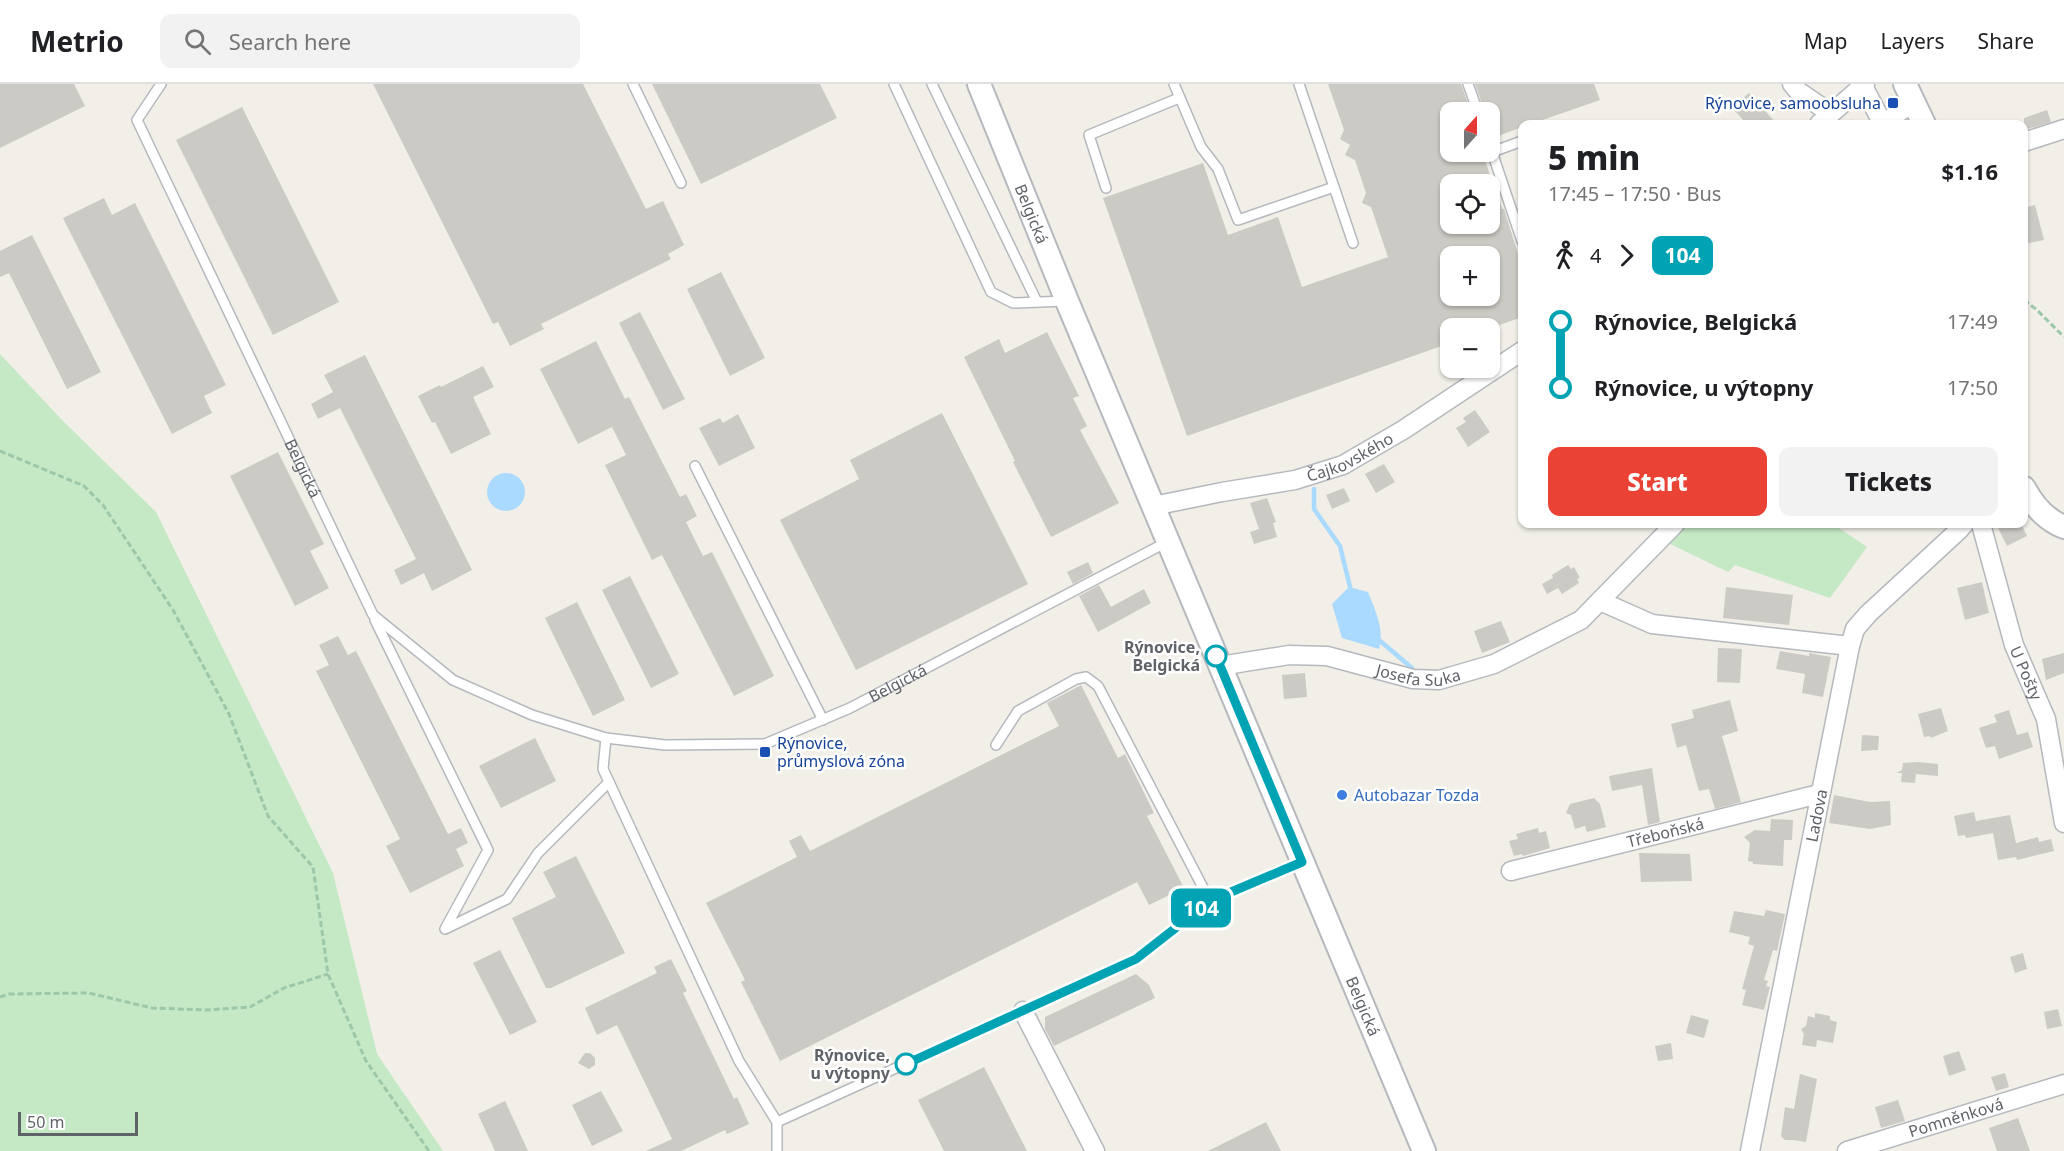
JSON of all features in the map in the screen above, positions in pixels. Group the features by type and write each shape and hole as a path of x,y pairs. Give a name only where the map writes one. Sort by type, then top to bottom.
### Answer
{"street":[{"name":"Belgická","path":"979,84 1067,301 1424,1151"},
{"path":"1792,84 1825,119 1864,85 1881,120"},
{"path":"1886,120 1909,93 1922,120"},
{"path":"2028,141 2064,129"},
{"name":"Čajkovského","path":"1153,506 1295,480 1343,465 1403,430 1518,354"},
{"path":"2028,495 2035,507 2046,517 2064,527"},
{"name":"Josefa Suka","path":"1220,666 1289,655 1327,656 1403,677 1439,680 1494,664 1581,620 1671,528"},
{"name":"Ladova","path":"1750,1151 1819,794 1855,629 1960,528"},
{"name":"U Pošty","path":"1982,528 2014,645 2046,720 2064,823"},
{"path":"1600,601 1652,624 1850,646"},
{"name":"Třeboňská","path":"1511,871 1819,794"},
{"path":"1023,1011 1095,1151"},
{"name":"Pomněnková","path":"1847,1151 2064,1084"}],"lane":[{"name":"Belgická","path":"161,84 137,120 373,615 453,680 532,715 606,738 665,745 765,744 850,708 1168,542"},
{"path":"633,84 681,183"},
{"path":"894,84 991,292 1013,303 1067,301"},
{"path":"932,84 1037,302"},
{"path":"1174,84 1201,147 1218,169 1238,220 1334,187"},
{"path":"1299,84 1353,243"},
{"path":"1468,84 1474,102"},
{"path":"1106,188 1089,135 1179,98"},
{"path":"1500,147 1518,142"},
{"path":"1495,162 1518,229"},
{"path":"695,466 823,720"},
{"path":"373,615 488,850 445,929 507,899 538,853 609,782"},
{"path":"996,745 1018,711 1076,679 1086,677 1098,686 1210,901"},
{"path":"606,738 603,769 738,1061 777,1122 777,1151"},
{"path":"777,1122 1136,959 1210,901 1302,862"}],"path":[{"path":"2028,303 2064,337"},
{"path":"0,451 84,486 103,505 173,610 229,714 268,816 313,867 328,974 366,1061 429,1151"},
{"path":"0,997 9,994 89,993 152,1008 218,1009 250,1006 284,988 328,974"}],"green space":[{"path":"0,354 63,421 156,512 333,873 377,1054 443,1151 0,1151"},
{"path":"1684,528 1839,528 1867,547 1830,598 1735,565 1728,572 1670,544"}],"water":[{"path":"506,473 520,478 525,492 520,506 506,511 492,506 487,492 492,478"},
{"path":"1349,587 1368,592 1380,627 1379,649 1342,638 1332,604"}],"building":[{"path":"0,84 74,84 85,106 0,148"},
{"path":"373,84 583,84 646,209 663,201 684,245 668,254 671,259 541,324 544,329 510,346 498,322 493,324"},
{"path":"652,84 820,84 837,118 701,184"},
{"path":"1328,84 1461,84 1467,102 1440,102 1440,162 1486,162 1490,174 1440,174 1440,234 1500,234 1500,203 1504,209 1518,254 1518,318 1500,325 1500,318 1440,318 1440,347 1187,436 1103,198 1203,163 1228,235 1278,217 1302,287 1388,257 1371,207 1362,203 1366,193 1355,160 1345,155 1350,145 1340,139 1344,130"},
{"path":"1475,84 1594,84 1600,100 1542,120 1518,120 1518,129 1500,135 1500,102 1481,102"},
{"path":"1749,93 1773,120 1743,120 1732,108"},
{"path":"242,107 339,302 273,335 176,140"},
{"path":"2047,110 2051,122 2028,129 2028,120 2024,118"},
{"path":"104,198 112,215 135,203 226,385 204,396 212,413 172,434 63,218"},
{"path":"2035,205 2044,240 2028,243 2028,207"},
{"path":"32,235 101,372 67,389 9,273 0,277 0,251"},
{"path":"721,272 765,358 730,376 687,289"},
{"path":"640,312 685,399 663,410 619,323"},
{"path":"1047,332 1079,396 1073,398 1087,426 1080,430 1119,503 1051,537 964,357 999,339 1005,353"},
{"path":"596,341 625,399 629,397 680,497 686,494 697,516 686,522 703,556 712,552 774,676 734,696 662,555 652,560 605,465 626,455 612,427 578,444 540,369"},
{"path":"365,355 472,570 432,591 424,573 401,585 394,570 416,559 340,408 318,419 311,404 333,392 324,375"},
{"path":"483,366 494,387 473,397 491,434 451,454 435,422 432,423 418,396"},
{"path":"1475,410 1490,432 1468,447 1456,428 1466,422 1463,418"},
{"path":"942,413 1028,584 856,670 780,520 859,479 850,460"},
{"path":"738,414 755,448 719,466 699,428 720,418 723,423"},
{"path":"278,452 324,544 310,551 329,588 295,606 230,476"},
{"path":"1384,464 1395,482 1376,493 1365,474"},
{"path":"1344,488 1350,501 1332,509 1326,495"},
{"path":"1267,498 1276,522 1273,523 1277,537 1254,544 1250,532 1259,529 1250,503"},
{"path":"1998,528 2023,528 2027,536 2007,546"},
{"path":"1088,562 1093,573 1073,584 1067,572"},
{"path":"1568,565 1571,569 1574,567 1580,578 1577,579 1579,583 1562,594 1558,588 1547,594 1542,584"},
{"path":"630,576 679,674 651,688 602,590"},
{"path":"1982,582 1989,613 1965,620 1957,588"},
{"path":"1099,585 1111,607 1144,589 1151,603 1098,632 1079,596"},
{"path":"1726,587 1793,595 1789,625 1723,618"},
{"path":"577,602 625,700 593,716 545,618"},
{"path":"1501,621 1510,642 1482,653 1474,631"},
{"path":"338,636 348,655 356,651 448,834 461,828 468,843 456,849 464,866 410,893 386,846 400,839 316,671 329,665 319,645"},
{"path":"1718,648 1742,649 1740,683 1717,682"},
{"path":"1780,651 1831,657 1823,697 1802,693 1805,674 1776,669"},
{"path":"2064,653 2064,673 2046,680 2042,659"},
{"path":"1305,673 1307,697 1284,699 1282,675"},
{"path":"1081,685 1118,758 1125,754 1154,813 1147,816 1184,888 1149,905 1137,882 780,1061 741,982 745,980 706,903 797,857 789,841 801,835 810,851 1059,726 1047,703"},
{"path":"1730,700 1738,731 1722,736 1741,802 1715,809 1709,789 1699,791 1686,745 1677,748 1671,724 1694,718 1692,710"},
{"path":"1941,708 1948,731 1931,738 1930,736 1924,737 1918,714"},
{"path":"2009,710 2017,735 2028,732 2033,747 1999,759 1995,746 1986,748 1979,728 1997,722 1994,715"},
{"path":"1862,735 1879,736 1878,750 1861,751"},
{"path":"535,738 556,781 501,808 479,766"},
{"path":"1903,763 1938,764 1938,776 1916,774 1915,783 1901,782 1902,773 1896,773 1902,770"},
{"path":"1652,768 1660,822 1648,825 1642,785 1612,791 1609,776"},
{"path":"1834,795 1870,802 1890,801 1891,825 1870,829 1829,823"},
{"path":"1594,798 1600,804 1606,827 1587,832 1585,826 1575,829 1571,815 1566,813 1570,804"},
{"path":"1974,812 1976,821 2010,815 2016,843 2038,837 2039,842 2051,839 2054,851 2017,860 2016,857 1998,860 1993,833 1966,838 1965,835 1958,836 1954,816"},
{"path":"1771,819 1793,820 1792,840 1784,840 1783,866 1753,864 1748,861 1750,843 1744,837 1755,830 1770,831"},
{"path":"1538,828 1539,833 1546,831 1550,848 1523,856 1522,854 1514,856 1509,841 1518,839 1516,834"},
{"path":"1639,853 1690,854 1692,881 1641,882"},
{"path":"576,856 625,953 551,988 546,988 512,918 556,897 543,872"},
{"path":"1766,910 1785,914 1777,951 1773,950 1764,980 1768,981 1766,986 1770,987 1764,1010 1742,1005 1746,990 1742,989 1754,946 1748,944 1750,937 1729,932 1734,911 1764,916"},
{"path":"500,950 537,1022 510,1035 473,963"},
{"path":"2023,953 2027,969 2015,973 2010,957"},
{"path":"671,959 687,991 683,993 734,1099 737,1097 749,1124 727,1134 725,1130 681,1151 646,1151 672,1139 617,1025 597,1035 585,1008 657,973 654,967"},
{"path":"1136,974 1149,985 1155,998 1054,1046 1045,1029 1045,1017"},
{"path":"2058,1009 2062,1026 2047,1029 2044,1012"},
{"path":"1815,1013 1830,1016 1830,1020 1837,1022 1833,1043 1817,1040 1816,1047 1802,1045 1804,1034 1801,1029 1806,1026 1808,1016 1815,1018"},
{"path":"1691,1015 1709,1020 1704,1038 1686,1033"},
{"path":"1671,1043 1673,1059 1658,1061 1655,1046"},
{"path":"1959,1051 1966,1070 1949,1076 1943,1056"},
{"path":"585,1053 590,1053 595,1058 595,1065 589,1069 578,1063"},
{"path":"984,1067 1027,1151 944,1151 918,1100"},
{"path":"2005,1073 2009,1087 1996,1091 1991,1077"},
{"path":"1800,1074 1817,1079 1806,1142 1785,1140 1781,1136 1785,1107 1794,1109"},
{"path":"601,1091 623,1131 592,1146 572,1105"},
{"path":"1898,1100 1905,1121 1881,1128 1875,1107"},
{"path":"505,1101 528,1151 495,1151 478,1114"},
{"path":"2018,1118 2030,1151 1997,1151 1989,1128"},
{"path":"1266,1122 1281,1151 1208,1151"}],"waterway":[{"path":"1314,489 1314,509 1340,546 1351,591"},
{"path":"1379,640 1412,668"}],"bus line":[{"name":"104","path":"906,1064 1136,959 1210,901 1302,862 1216,656"}],"place":[{"name":"Rýnovice, samoobsluha","path":"1893,103"},
{"name":"Rýnovice, Belgická","path":"1216,656"},
{"name":"Rýnovice, průmyslová zóna","path":"765,752"},
{"name":"Autobazar Tozda","path":"1342,795"},
{"name":"Rýnovice, u výtopny","path":"906,1064"}]}
